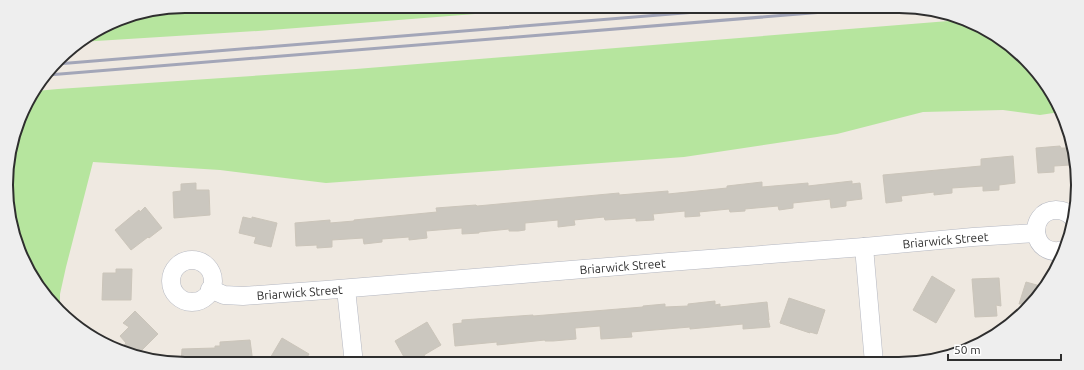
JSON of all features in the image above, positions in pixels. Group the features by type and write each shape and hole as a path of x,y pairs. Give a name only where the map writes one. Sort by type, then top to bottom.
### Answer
{"street":[{"path":"1058,252 1045,248 1040,243 1036,233 1038,222 1041,216 1053,210 1060,210 1069,214"},
{"name":"Briarwick Street","path":"210,289 224,295 243,296 1036,233"},
{"path":"864,247 874,357"},
{"path":"346,289 353,357"}],"green space":[{"path":"174,13 486,13 258,31 90,41 119,26 130,22 151,16"},
{"path":"950,21 985,36 995,42 1021,63 1042,89 1055,113 1040,115 1003,110 923,112 837,134 684,157 326,183 220,170 93,162 66,267 60,294 60,303 42,281 26,251 22,240 16,219 13,196 13,174 16,151 26,119 41,91 356,69"}],"building":[{"path":"1060,146 1061,148 1067,148 1070,165 1054,166 1054,172 1038,173 1036,148"},
{"path":"1013,156 1015,183 999,185 999,190 983,191 983,186 952,188 952,193 934,195 934,192 901,196 902,201 886,203 883,175 981,166 981,159"},
{"path":"852,181 852,184 860,183 862,199 846,201 846,206 831,208 830,199 793,203 793,208 779,210 778,206 730,212 729,209 699,212 700,216 685,217 685,211 653,214 654,220 636,221 636,218 605,220 604,217 574,220 575,225 558,227 558,220 525,223 525,230 518,231 509,231 509,229 462,234 462,228 426,231 427,238 409,240 409,237 382,239 382,242 364,244 363,238 332,240 332,247 317,248 317,245 296,246 295,223 330,220 330,223 354,221 437,212 436,208 477,206 619,193 619,195 668,191 668,194 727,188 727,186 762,182 762,187 808,183 808,186"},
{"path":"196,183 196,190 209,190 210,215 174,218 173,192 181,191 181,184"},
{"path":"145,207 162,228 131,250 115,230 139,210 140,212"},
{"path":"243,217 252,219 252,217 277,223 271,247 254,243 256,237 239,233"},
{"path":"116,269 132,269 131,300 102,300 103,273 116,273"},
{"path":"932,276 955,290 936,323 913,310"},
{"path":"999,278 1001,306 996,305 997,316 975,317 972,279"},
{"path":"1026,282 1039,285 1024,304 1019,304"},
{"path":"789,298 825,310 817,334 780,323"},
{"path":"715,301 715,305 720,304 720,307 767,302 770,327 743,329 743,324 690,329 690,327 631,332 632,337 601,339 600,326 575,328 576,339 553,341 545,340 497,345 497,342 455,346 453,324 462,323 462,320 533,316 665,304 665,307 688,306 688,304"},
{"path":"135,311 158,334 141,351 130,348 124,345 126,343 120,336 129,327 123,323"},
{"path":"427,322 441,345 424,355 425,357 404,357 395,341"},
{"path":"282,338 309,354 307,357 271,357"},
{"path":"250,340 252,357 181,357 182,349 215,348 215,346 220,346 220,342"}],"railway":[{"path":"63,64 684,13"},
{"path":"54,75 812,13"}]}
